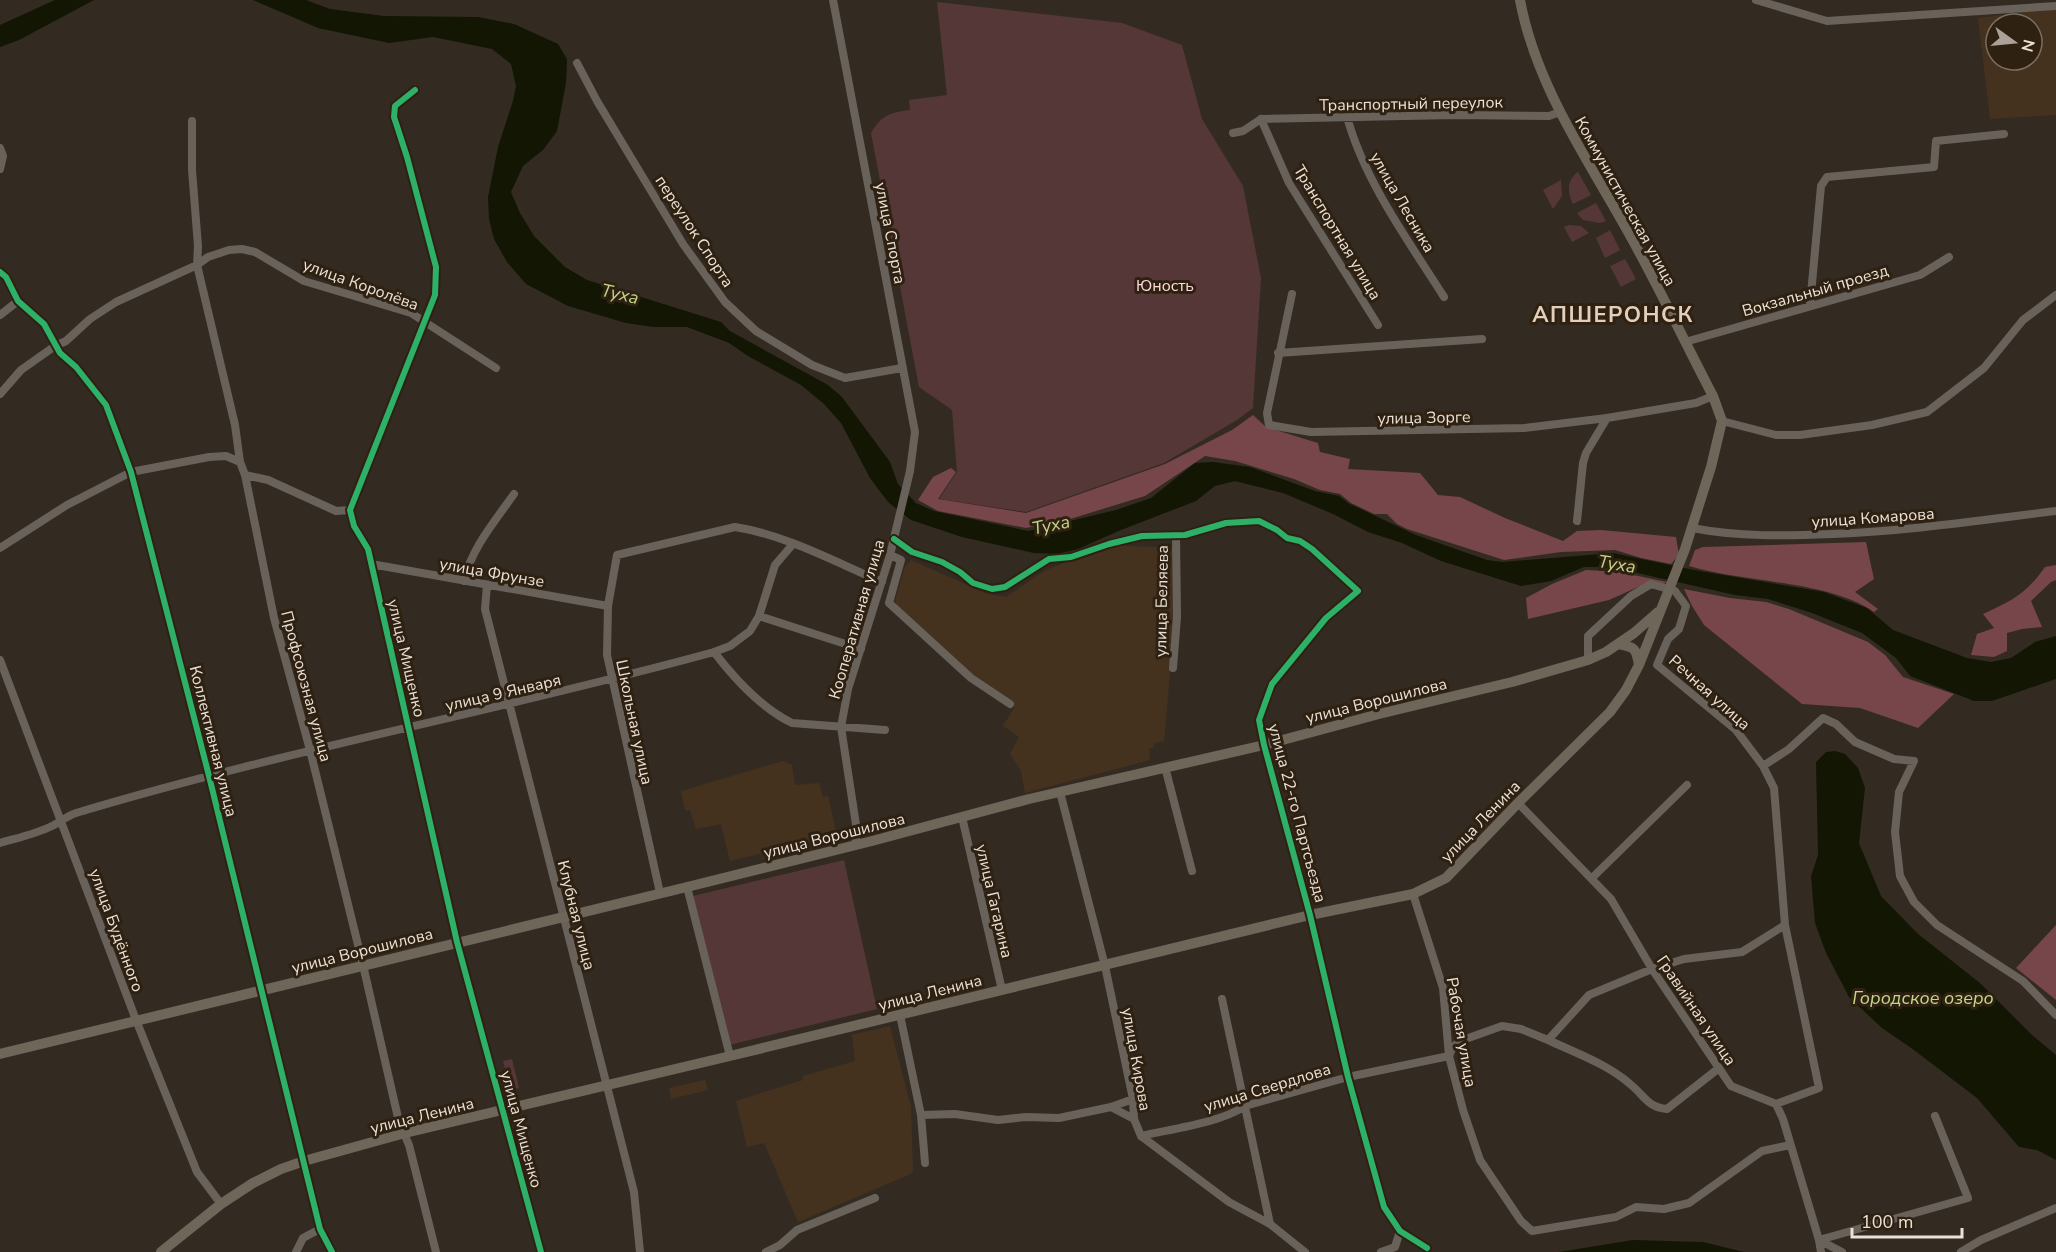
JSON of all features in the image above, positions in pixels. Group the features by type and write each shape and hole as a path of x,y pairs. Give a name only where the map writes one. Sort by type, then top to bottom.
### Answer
{"main road":[{"name":"Коммунистическая улица","path":"1520,0 1541,71 1560,112 1638,250 1713,396 1722,421"},
{"path":"1692,528 1722,421"},
{"name":"улица Ленина","path":"161,1252 221,1204 272,1174 304,1161 405,1133 1310,915 1413,894 1446,878 1610,712 1626,690 1639,665 1692,528"},
{"name":"улица Ворошилова","path":"0,1054 687,887 1060,792 1264,745 1378,714 1512,682 1588,660 1606,652 1634,633 1660,609"},
{"path":"1618,644 1637,651 1639,665"}],"street":[{"name":"улица Спорта","path":"833,0 915,432 910,471"},
{"path":"1756,0 1827,21 2056,6"},
{"name":"переулок Спорта","path":"577,63 597,101 683,244 725,302 756,331 812,365 845,378 902,368"},
{"path":"245,475 268,480 336,511 350,510 435,295 436,267 394,117 395,106 415,90"},
{"name":"Транспортный переулок","path":"1261,119 1549,116 1560,112"},
{"name":"улица Лесника","path":"1347,117 1354,143 1366,168 1443,297"},
{"path":"1233,133 1243,131 1261,119"},
{"name":"Транспортная улица","path":"1261,119 1289,183 1378,325"},
{"name":"Профсоюзная улица","path":"192,121 197,265 235,425 240,462 245,475 274,618 310,750 399,1122 405,1133 436,1252"},
{"path":"1810,305 1821,186 1827,177 1934,167 1936,141 2004,134"},
{"path":"0,148 3,156 0,168"},
{"name":"улица Королёва","path":"0,394 21,370 66,341 90,319 116,302 197,265 208,257 229,250 242,249 255,252 304,280 411,313 496,368"},
{"name":"Вокзальный проезд","path":"1685,342 1920,275 1949,256"},
{"name":"Коллективная улица","path":"0,272 6,277 18,301 44,324 55,346 76,367 106,405 131,472 209,776 320,1228 332,1252"},
{"name":"улица Зорге","path":"1292,294 1267,413 1269,425 1311,432 1524,428 1607,418 1696,403 1713,396"},
{"path":"1722,421 1776,435 1800,435 1872,425 1927,412 1984,368 2023,320 2056,295"},
{"path":"0,315 18,301"},
{"path":"1278,353 1482,339"},
{"path":"1577,521 1583,463 1586,453 1607,418"},
{"path":"0,548 67,505 131,472 209,456 226,456 240,462"},
{"name":"Кооперативная улица","path":"855,845 857,831 841,727 848,689 890,555 910,471"},
{"path":"464,581 466,571 488,530 514,495"},
{"name":"улица Мищенко","path":"350,510 354,526 368,549 457,942 541,1252"},
{"name":"улица Комарова","path":"1692,528 1716,532 1788,536 1846,534 1893,531 2056,511"},
{"name":"улица 22-го Партсъезда","path":"1176,535 1185,535 1226,523 1259,521 1287,538 1300,541 1358,591 1326,618 1272,684 1259,720 1310,915 1348,1077 1384,1207 1400,1231 1427,1248"},
{"name":"Школьная улица","path":"660,893 607,655 608,606 617,555 735,527 750,529 793,544"},
{"path":"894,539 912,552 942,562 960,572 973,583 992,589 1005,587 1049,559 1071,557 1142,536 1176,535"},
{"name":"улица Беляева","path":"1173,668 1177,617 1176,535"},
{"path":"861,649 759,616 775,565 793,544 882,582"},
{"path":"890,555 901,560 889,603 971,678 1010,704"},
{"name":"улица Фрунзе","path":"371,564 608,606"},
{"name":"Речная улица","path":"1588,660 1587,636 1631,596 1651,584 1675,591 1686,606 1679,630 1668,639 1657,665 1736,730 1763,766 1774,788 1785,925 1819,1088 1776,1104"},
{"name":"Клубная улица","path":"487,585 485,609 633,1192 640,1252"},
{"name":"улица 9 Января","path":"0,843 51,827 72,814 209,776 310,750 612,680 714,652 730,646 750,631 759,616"},
{"path":"714,652 729,673 780,717 792,723 885,730"},
{"name":"улица Будённого","path":"0,660 136,1020 197,1172 221,1204"},
{"path":"1763,766 1789,749 1823,718 1836,724 1855,742 1894,759 1914,761 1899,792 1895,832 1900,876 1914,902 1937,926 2023,981 2056,1015"},
{"path":"1165,767 1192,872"},
{"path":"1592,878 1687,785"},
{"name":"улица Кирова","path":"1060,792 1105,966 1133,1099 1134,1119 1141,1136 1229,1202 1270,1224 1305,1252"},
{"name":"Гравийная улица","path":"1518,803 1611,899 1652,969 1731,1086 1776,1104"},
{"name":"улица Гагарина","path":"962,817 1002,990"},
{"path":"687,887 730,1056"},
{"name":"Рабочая улица","path":"1413,894 1443,988 1449,1056 1463,1110 1480,1160 1521,1221 1532,1231 1616,1217 1636,1207 1664,1209 1689,1203 1762,1151 1790,1145"},
{"path":"1548,1040 1589,995 1652,969 1684,959 1742,952 1785,925"},
{"path":"1222,999 1270,1224"},
{"path":"900,1015 921,1115 925,1162"},
{"name":"улица Свердлова","path":"1141,1136 1215,1119 1236,1112 1245,1106 1348,1077 1449,1056 1453,1047 1460,1041 1502,1026 1521,1029 1599,1063 1629,1083 1655,1108 1667,1109 1719,1068"},
{"path":"921,1115 955,1114 998,1120 1026,1117 1059,1118 1111,1107 1133,1099"},
{"path":"1776,1104 1783,1119 1821,1252"},
{"path":"1111,1107 1134,1119"},
{"path":"1819,1240 1968,1198 1935,1116"},
{"path":"766,1252 780,1245 797,1230 875,1198"},
{"path":"1961,1252 1981,1240 2056,1208"},
{"path":"296,1252 303,1238 320,1228"},
{"path":"1381,1252 1395,1247 1400,1231"},
{"path":"1819,1240 1842,1252"}],"shaded area":[{"path":"2056,8 2056,115 1990,119 1984,72 2044,72 2044,12 2025,12"},
{"path":"1984,17 1984,68 1978,18"},
{"path":"1253,415 1266,427 1318,443 1320,452 1350,459 1348,469 1420,473 1438,495 1460,497 1563,541 1577,531 1601,530 1676,537 1679,555 1671,564 1615,550 1561,552 1504,560 1407,529 1397,524 1387,514 1374,514 1351,503 1340,494 1320,490 1294,479 1235,461 1205,456 1145,496 1070,519 1026,528 938,511 918,500 933,477 951,468 956,472 938,499 1026,513 1165,464 1232,430"},
{"path":"1866,542 1874,579 1855,592 1878,609 1874,612 1855,602 1809,588 1711,572 1689,566 1695,550 1703,547"},
{"path":"1111,545 1173,548 1175,584 1164,741 1154,743 1154,747 1149,749 1150,760 1025,793 1021,771 1010,754 1019,737 1003,726 1015,706 974,677 896,604 895,600 905,567 911,560 988,594 1006,597 1046,570"},
{"path":"2056,565 2056,580 2031,601 2042,627 2007,633 2007,651 1994,657 1971,655 1977,634 1994,628 1983,614 2018,595 2045,567"},
{"path":"1586,570 1619,572 1667,582 1664,584 1647,583 1609,600 1528,619 1526,598"},
{"path":"1684,589 1766,602 1789,609 1868,642 1885,655 1903,677 1954,694 1918,728 1860,708 1802,704 1704,625"},
{"path":"783,761 792,765 795,785 819,783 823,797 828,796 837,835 730,861 721,824 696,829 690,810 685,810 681,791"},
{"path":"2056,925 2056,1000 2016,968"},
{"path":"890,1026 911,1107 913,1173 798,1222 764,1143 747,1147 736,1101 803,1080 803,1076 855,1061 852,1035"},
{"path":"705,1080 708,1090 671,1099 669,1088"}],"green space":[{"name":"Юность","path":"937,2 1122,23 1182,45 1202,119 1243,186 1261,278 1253,408 1164,463 1026,512 939,499 957,472 952,410 919,387 871,133 887,116 910,110 909,100 947,95"},
{"path":"1578,172 1591,195 1573,204 1569,186 1572,178"},
{"path":"1561,180 1562,196 1553,209 1543,190"},
{"path":"1596,203 1606,221 1600,223 1583,220 1577,213"},
{"path":"1581,226 1589,233 1572,242 1564,227"},
{"path":"1610,230 1620,250 1605,258 1596,238"},
{"path":"1625,259 1636,279 1621,287 1610,266"},
{"path":"844,860 877,1009 729,1045 693,896"},
{"path":"512,1059 519,1088 511,1090 503,1061"}],"water":[{"path":"55,0 94,0 19,40 0,47 0,25"},
{"name":"Туха","path":"253,0 306,0 330,9 384,16 478,17 514,24 558,44 567,59 566,83 557,131 543,150 523,166 511,192 534,236 565,267 587,280 721,322 730,331 828,385 842,397 890,462 898,484 916,503 934,511 1028,531 1116,510 1151,498 1195,463 1213,462 1250,467 1315,491 1339,496 1348,503 1416,535 1487,560 1502,562 1613,553 1694,570 1824,592 1867,608 1893,630 1967,658 1991,662 2011,658 2035,642 2056,636 2056,679 1992,701 1974,701 1910,676 1896,658 1862,633 1812,613 1768,599 1735,595 1633,572 1600,567 1584,567 1551,581 1521,586 1441,561 1402,543 1368,532 1283,493 1235,481 1215,486 1196,501 1078,549 1057,554 1034,553 962,537 911,520 888,502 870,478 841,423 824,404 801,385 729,343 687,327 653,327 626,323 568,306 526,284 507,262 494,239 489,219 488,197 498,147 516,86 511,64 492,49 433,37 389,43 318,28"},
{"name":"Городское озеро","path":"1835,751 1845,754 1858,768 1865,788 1859,843 1881,896 1918,934 1980,983 2032,1035 2056,1055 2056,1160 2037,1150 2019,1147 1977,1098 1882,1028 1849,997 1826,953 1815,923 1811,876 1818,855 1816,762 1826,752"},
{"path":"1633,1240 1703,1242 1744,1252 1559,1252"}],"cycle path":[{"path":"415,90 395,106 394,117 436,267 435,295 350,510 354,526 368,549 457,942 541,1252"},
{"path":"0,272 6,277 18,301 44,324 60,353 76,367 106,405 131,472 209,776 320,1229 332,1252"},
{"path":"894,539 912,552 942,562 960,572 973,583 992,589 1005,587 1049,559 1071,557 1142,536 1185,535 1226,523 1259,521 1287,538 1300,541 1312,549 1358,591 1326,618 1272,684 1259,720 1310,915 1348,1077 1384,1207 1400,1231 1427,1248"}],"district":[{"name":"АПШЕРОНСК","path":"1613,314"}]}
